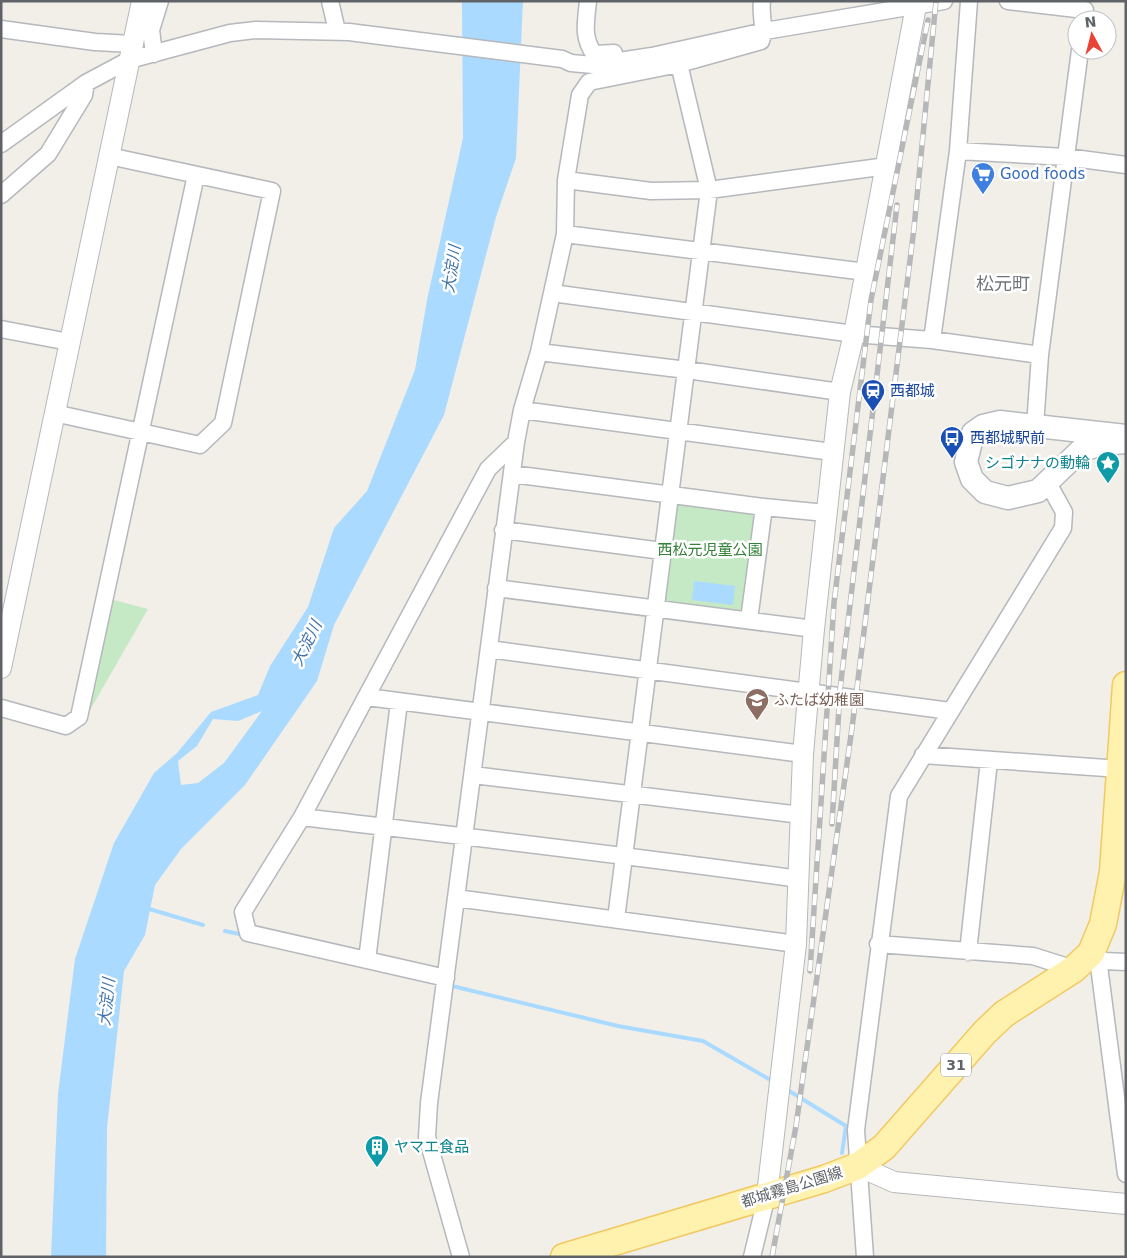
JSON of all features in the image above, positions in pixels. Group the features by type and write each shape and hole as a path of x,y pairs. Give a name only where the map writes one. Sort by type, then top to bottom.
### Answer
{"main road":[{"path":"1126,436 1000,422 983,426 973,432 966,462 972,479 985,492 1008,498 1038,491 1048,483 1066,462 1080,451 1101,444 1126,442"},
{"path":"1083,961 1103,924 1113,872 1123,769 1126,686"},
{"name":"都城霧島公園線","path":"564,1257 824,1179 858,1166 884,1147 984,1032 1004,1014 1083,961"}],"street":[{"path":"1,668 142,1"},
{"path":"154,54 151,30 160,1"},
{"path":"330,1 337,31"},
{"path":"588,1 585,29 587,44 594,54 607,55 742,25 765,32"},
{"path":"461,1257 427,1137 503,530 522,410 539,352 565,234 566,180 580,95 589,82 679,64 761,41 765,32 760,16 762,1"},
{"path":"1,29 95,42 131,52 154,54 230,33 256,30 337,31 387,35 562,58 571,63 593,65 652,56 765,32 944,1"},
{"path":"932,340 958,151 970,1"},
{"path":"1008,1 1085,10"},
{"path":"752,1257 767,1195 796,944 803,754 832,452 840,392 854,334 916,6"},
{"path":"1,144 131,52"},
{"path":"1035,426 1040,355 1079,60"},
{"path":"616,919 654,609 687,370 692,311 709,190 679,64"},
{"path":"1,195 48,154 84,95 86,83"},
{"path":"958,151 1066,158 1126,165"},
{"path":"54,412 200,445 223,423 272,192 109,156"},
{"path":"566,180 651,190 709,190 887,166"},
{"path":"1,708 66,726 79,717 196,175"},
{"path":"565,234 866,272"},
{"path":"552,293 854,334 932,340 1040,355"},
{"path":"1,329 69,342"},
{"path":"539,352 687,370 840,392"},
{"path":"522,410 832,452"},
{"path":"445,983 367,960 248,932 242,912 302,817 488,469 516,442"},
{"path":"512,474 764,508 826,513"},
{"path":"865,1257 856,1130 878,944 899,796 1063,528 1064,512 1048,483"},
{"path":"749,620 764,508"},
{"path":"503,530 662,551"},
{"path":"496,588 814,629"},
{"path":"489,649 647,671 808,690 950,711"},
{"path":"367,698 803,754"},
{"path":"367,960 399,702"},
{"path":"923,754 989,761 1123,769"},
{"path":"968,952 989,761"},
{"path":"473,775 801,816"},
{"path":"302,817 464,838 624,855 799,879"},
{"path":"456,898 796,944"},
{"path":"878,944 1083,961 1126,962"},
{"path":"1083,961 1099,966 1126,1174"},
{"path":"858,1166 894,1182 1126,1204"}],"green space":[{"name":"西松元児童公園","path":"669,494 764,507 749,620 654,609"},
{"path":"110,599 148,609 86,717"}],"water":[{"name":"大淀川","path":"462,1 523,1 516,158 496,217 444,415 334,625 317,681 245,785 181,849 155,885 145,935 124,971 107,1128 106,1257 51,1257 58,1094 75,959 114,843 154,773 177,753 211,712 258,695 270,666 308,607 334,528 367,491 415,370 427,300 463,138","holes":["262,711 224,763 198,783 181,785 178,761 197,746 213,719 238,721"]},
{"path":"694,581 735,586 733,605 692,600"}],"waterway":[{"path":"146,908 203,925"},
{"path":"225,931 244,935"},
{"path":"448,985 618,1026 703,1041 774,1082"},
{"path":"786,1089 846,1126 842,1153"}],"railway":[{"path":"772,1257 796,1126 852,728 914,228 936,1"},
{"path":"810,971 834,603 871,300 928,20"},
{"path":"832,824 840,690 897,205"}],"place":[{"name":"Good foods","path":"983,195"},
{"name":"西都城","path":"873,412"},
{"name":"西都城駅前","path":"952,459"},
{"name":"シゴナナの動輪","path":"1108,484"},
{"name":"ふたば幼稚園","path":"757,721"},
{"name":"ヤマエ食品","path":"377,1168"}],"district":[{"name":"松元町","path":"1003,284"}]}
